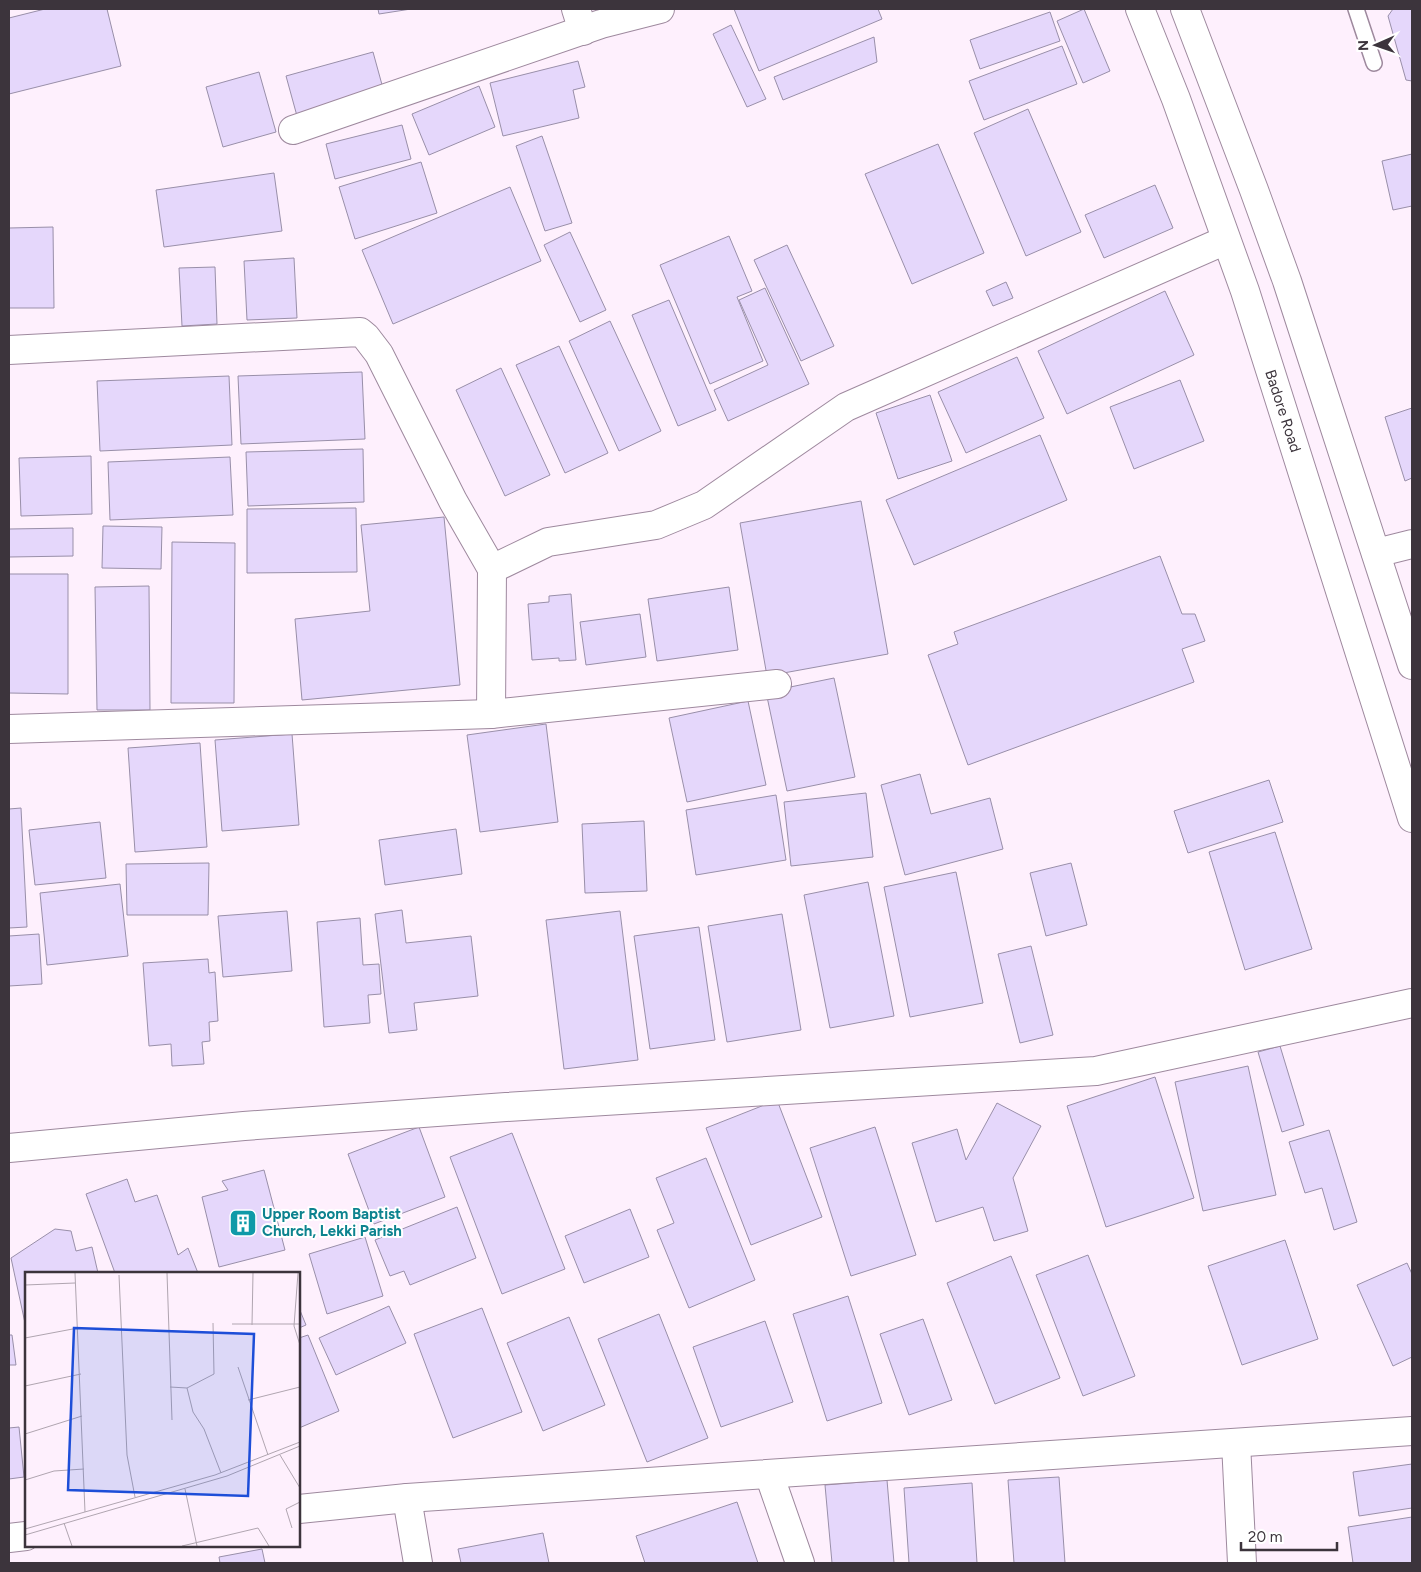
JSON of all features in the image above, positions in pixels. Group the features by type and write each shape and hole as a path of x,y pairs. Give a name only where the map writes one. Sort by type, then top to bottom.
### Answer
{"street":[{"path":"293,130 580,20 601,24 660,9"},
{"name":"Badore Road","path":"1140,9 1176,99 1245,291 1412,818"},
{"path":"1185,9 1287,281 1412,665"},
{"path":"492,569 548,542 656,525 704,505 846,407 1226,240"},
{"path":"9,350 360,332 379,354 453,501 492,569 491,714"},
{"path":"1376,553 1412,544"},
{"path":"9,729 491,714 776,684"},
{"path":"9,1148 244,1126 497,1107 1096,1071 1412,1003"},
{"path":"300,1509 407,1498 1412,1431"},
{"path":"1236,1444 1242,1563"},
{"path":"770,1474 800,1563"},
{"path":"407,1498 418,1563"},
{"path":"9,1538 25,1536"}],"lane":[{"path":"1356,9 1374,63"}],"building":[{"path":"45,9 107,9 121,66 9,94 9,18"},
{"path":"378,9 411,9 379,14"},
{"path":"734,9 878,9 882,19 759,71"},
{"path":"1084,9 1110,71 1083,83 1057,21"},
{"path":"1393,9 1412,9 1412,81 1406,80 1388,16"},
{"path":"1050,12 1060,41 980,69 970,40"},
{"path":"731,25 766,99 747,107 713,34"},
{"path":"874,37 877,62 783,100 774,77"},
{"path":"1062,46 1077,84 984,120 969,81"},
{"path":"373,52 384,92 297,116 286,76"},
{"path":"578,61 585,87 573,90 579,118 503,136 490,83"},
{"path":"259,72 276,132 223,147 206,87"},
{"path":"479,86 495,127 429,155 412,114"},
{"path":"1028,109 1081,232 1026,256 974,133"},
{"path":"402,125 411,159 335,179 326,144"},
{"path":"542,136 572,223 545,231 516,146"},
{"path":"938,144 984,253 912,284 865,174"},
{"path":"1412,154 1412,206 1393,210 1382,161"},
{"path":"421,162 437,213 355,239 339,187"},
{"path":"274,173 282,231 164,247 156,190"},
{"path":"1155,185 1173,228 1104,258 1085,215"},
{"path":"510,187 541,261 393,324 362,250"},
{"path":"53,227 54,308 9,308 9,228"},
{"path":"570,232 606,310 580,322 544,245"},
{"path":"729,236 752,291 737,297 763,361 710,384 660,265"},
{"path":"787,245 834,346 801,361 754,260"},
{"path":"294,258 297,318 247,320 244,261"},
{"path":"215,267 217,324 182,326 179,268"},
{"path":"1006,282 1013,298 993,306 986,291"},
{"path":"765,288 809,384 728,421 714,390 768,365 739,300"},
{"path":"1165,291 1194,355 1067,414 1038,351"},
{"path":"669,300 716,410 678,426 632,315"},
{"path":"610,321 661,431 619,451 569,341"},
{"path":"559,346 608,453 565,473 516,365"},
{"path":"1017,357 1044,418 966,453 938,392"},
{"path":"501,368 550,475 505,496 456,390"},
{"path":"362,372 365,439 241,444 238,376"},
{"path":"229,376 232,445 100,451 97,381"},
{"path":"1180,380 1204,441 1134,469 1110,407"},
{"path":"930,395 952,461 898,479 876,413"},
{"path":"1412,408 1412,478 1405,481 1385,417"},
{"path":"1040,435 1067,500 914,565 886,500"},
{"path":"363,449 364,502 248,506 246,452"},
{"path":"91,456 92,514 21,516 19,458"},
{"path":"230,457 233,515 110,520 108,462"},
{"path":"861,501 888,654 767,676 740,523"},
{"path":"356,508 357,572 247,573 247,509"},
{"path":"444,517 460,685 302,700 295,619 370,611 361,525"},
{"path":"103,526 162,527 161,569 102,568"},
{"path":"73,528 73,556 9,557 9,529"},
{"path":"172,542 235,543 234,703 171,703"},
{"path":"1160,556 1182,614 1195,614 1205,641 1182,649 1194,682 968,765 928,655 958,644 954,632"},
{"path":"9,574 68,574 68,694 9,693"},
{"path":"149,586 150,710 97,710 95,587"},
{"path":"729,587 738,650 657,661 648,599"},
{"path":"571,594 576,660 559,661 559,658 532,660 528,604 549,602 549,596"},
{"path":"640,614 646,657 586,665 580,622"},
{"path":"834,678 855,777 787,791 766,692"},
{"path":"748,701 766,785 687,802 669,718"},
{"path":"546,724 558,822 480,832 467,735"},
{"path":"292,734 299,825 222,831 215,740"},
{"path":"200,743 207,847 135,852 128,748"},
{"path":"920,774 931,814 990,798 1003,849 905,875 881,785"},
{"path":"1269,780 1283,822 1188,853 1174,811"},
{"path":"866,793 873,857 791,866 784,802"},
{"path":"776,795 786,860 696,875 686,810"},
{"path":"21,808 27,927 9,928 9,809"},
{"path":"644,821 647,891 585,893 582,824"},
{"path":"100,822 106,878 35,885 29,830"},
{"path":"456,829 462,874 385,885 379,840"},
{"path":"1275,832 1312,949 1245,970 1209,852"},
{"path":"209,863 208,915 127,915 126,864"},
{"path":"1071,863 1087,925 1046,936 1030,873"},
{"path":"956,872 983,1003 910,1017 884,887"},
{"path":"868,882 894,1016 830,1028 804,895"},
{"path":"120,884 128,956 47,965 40,893"},
{"path":"402,910 406,943 471,936 478,996 414,1003 417,1030 389,1033 375,914"},
{"path":"287,911 292,971 223,977 218,916"},
{"path":"620,911 638,1060 564,1069 546,920"},
{"path":"782,914 801,1030 727,1042 708,926"},
{"path":"360,918 363,965 379,964 381,994 368,995 370,1023 324,1027 317,922"},
{"path":"699,927 715,1040 650,1049 634,936"},
{"path":"39,934 42,984 9,986 9,936"},
{"path":"1031,946 1053,1035 1020,1043 998,954"},
{"path":"208,959 209,973 215,972 218,1021 209,1022 210,1041 202,1042 204,1064 172,1066 171,1044 149,1046 143,963"},
{"path":"1280,1046 1304,1125 1282,1132 1258,1052"},
{"path":"1248,1066 1276,1195 1203,1211 1175,1082"},
{"path":"1155,1077 1194,1198 1106,1227 1067,1106"},
{"path":"777,1100 822,1217 751,1245 706,1128"},
{"path":"997,1103 1041,1126 1013,1178 1028,1231 994,1241 983,1207 936,1222 912,1143 957,1129 966,1160"},
{"path":"419,1127 445,1197 374,1224 348,1154"},
{"path":"875,1127 916,1255 851,1276 810,1148"},
{"path":"1329,1130 1357,1222 1334,1230 1322,1188 1305,1193 1289,1142"},
{"path":"512,1133 565,1269 502,1294 450,1157"},
{"path":"706,1158 755,1280 689,1308 657,1230 674,1223 656,1178"},
{"name":"Upper Room Baptist Church, Lekki Parish","path":"264,1170 285,1250 219,1267 202,1197 228,1190 222,1181"},
{"path":"127,1179 135,1202 157,1195 178,1255 188,1248 198,1272 115,1272 86,1194"},
{"path":"457,1207 476,1258 410,1285 404,1271 390,1276 375,1240"},
{"path":"630,1209 649,1257 584,1283 565,1236"},
{"path":"55,1229 71,1231 76,1251 92,1247 98,1272 25,1272 25,1323 11,1258"},
{"path":"365,1237 383,1296 327,1314 309,1254"},
{"path":"1285,1240 1318,1339 1242,1365 1208,1266"},
{"path":"1088,1255 1135,1376 1083,1396 1036,1275"},
{"path":"1011,1256 1060,1378 995,1404 947,1283"},
{"path":"1407,1263 1412,1274 1412,1357 1393,1366 1357,1285"},
{"path":"848,1296 882,1403 827,1421 793,1314"},
{"path":"389,1306 406,1343 336,1375 319,1338"},
{"path":"482,1308 522,1412 453,1438 414,1334"},
{"path":"300,1310 306,1325 300,1328"},
{"path":"659,1314 708,1438 647,1462 598,1339"},
{"path":"569,1317 605,1405 543,1431 507,1343"},
{"path":"923,1319 952,1400 909,1415 880,1334"},
{"path":"765,1321 793,1402 721,1427 693,1347"},
{"path":"9,1335 12,1335 16,1365 9,1365"},
{"path":"308,1335 339,1411 300,1428 300,1338"},
{"path":"19,1427 24,1477 9,1479 9,1428"},
{"path":"1412,1464 1412,1508 1359,1516 1353,1472"},
{"path":"1059,1477 1065,1563 1014,1563 1008,1480"},
{"path":"887,1480 894,1563 832,1563 825,1485"},
{"path":"972,1483 977,1563 909,1563 904,1488"},
{"path":"737,1502 758,1563 645,1563 636,1536"},
{"path":"1412,1517 1412,1563 1353,1563 1348,1527"},
{"path":"543,1533 549,1563 461,1563 458,1549"},
{"path":"262,1549 265,1563 220,1563 219,1557"}],"place":[{"name":"Upper Room Baptist Church, Lekki Parish","path":"243,1223"}]}
